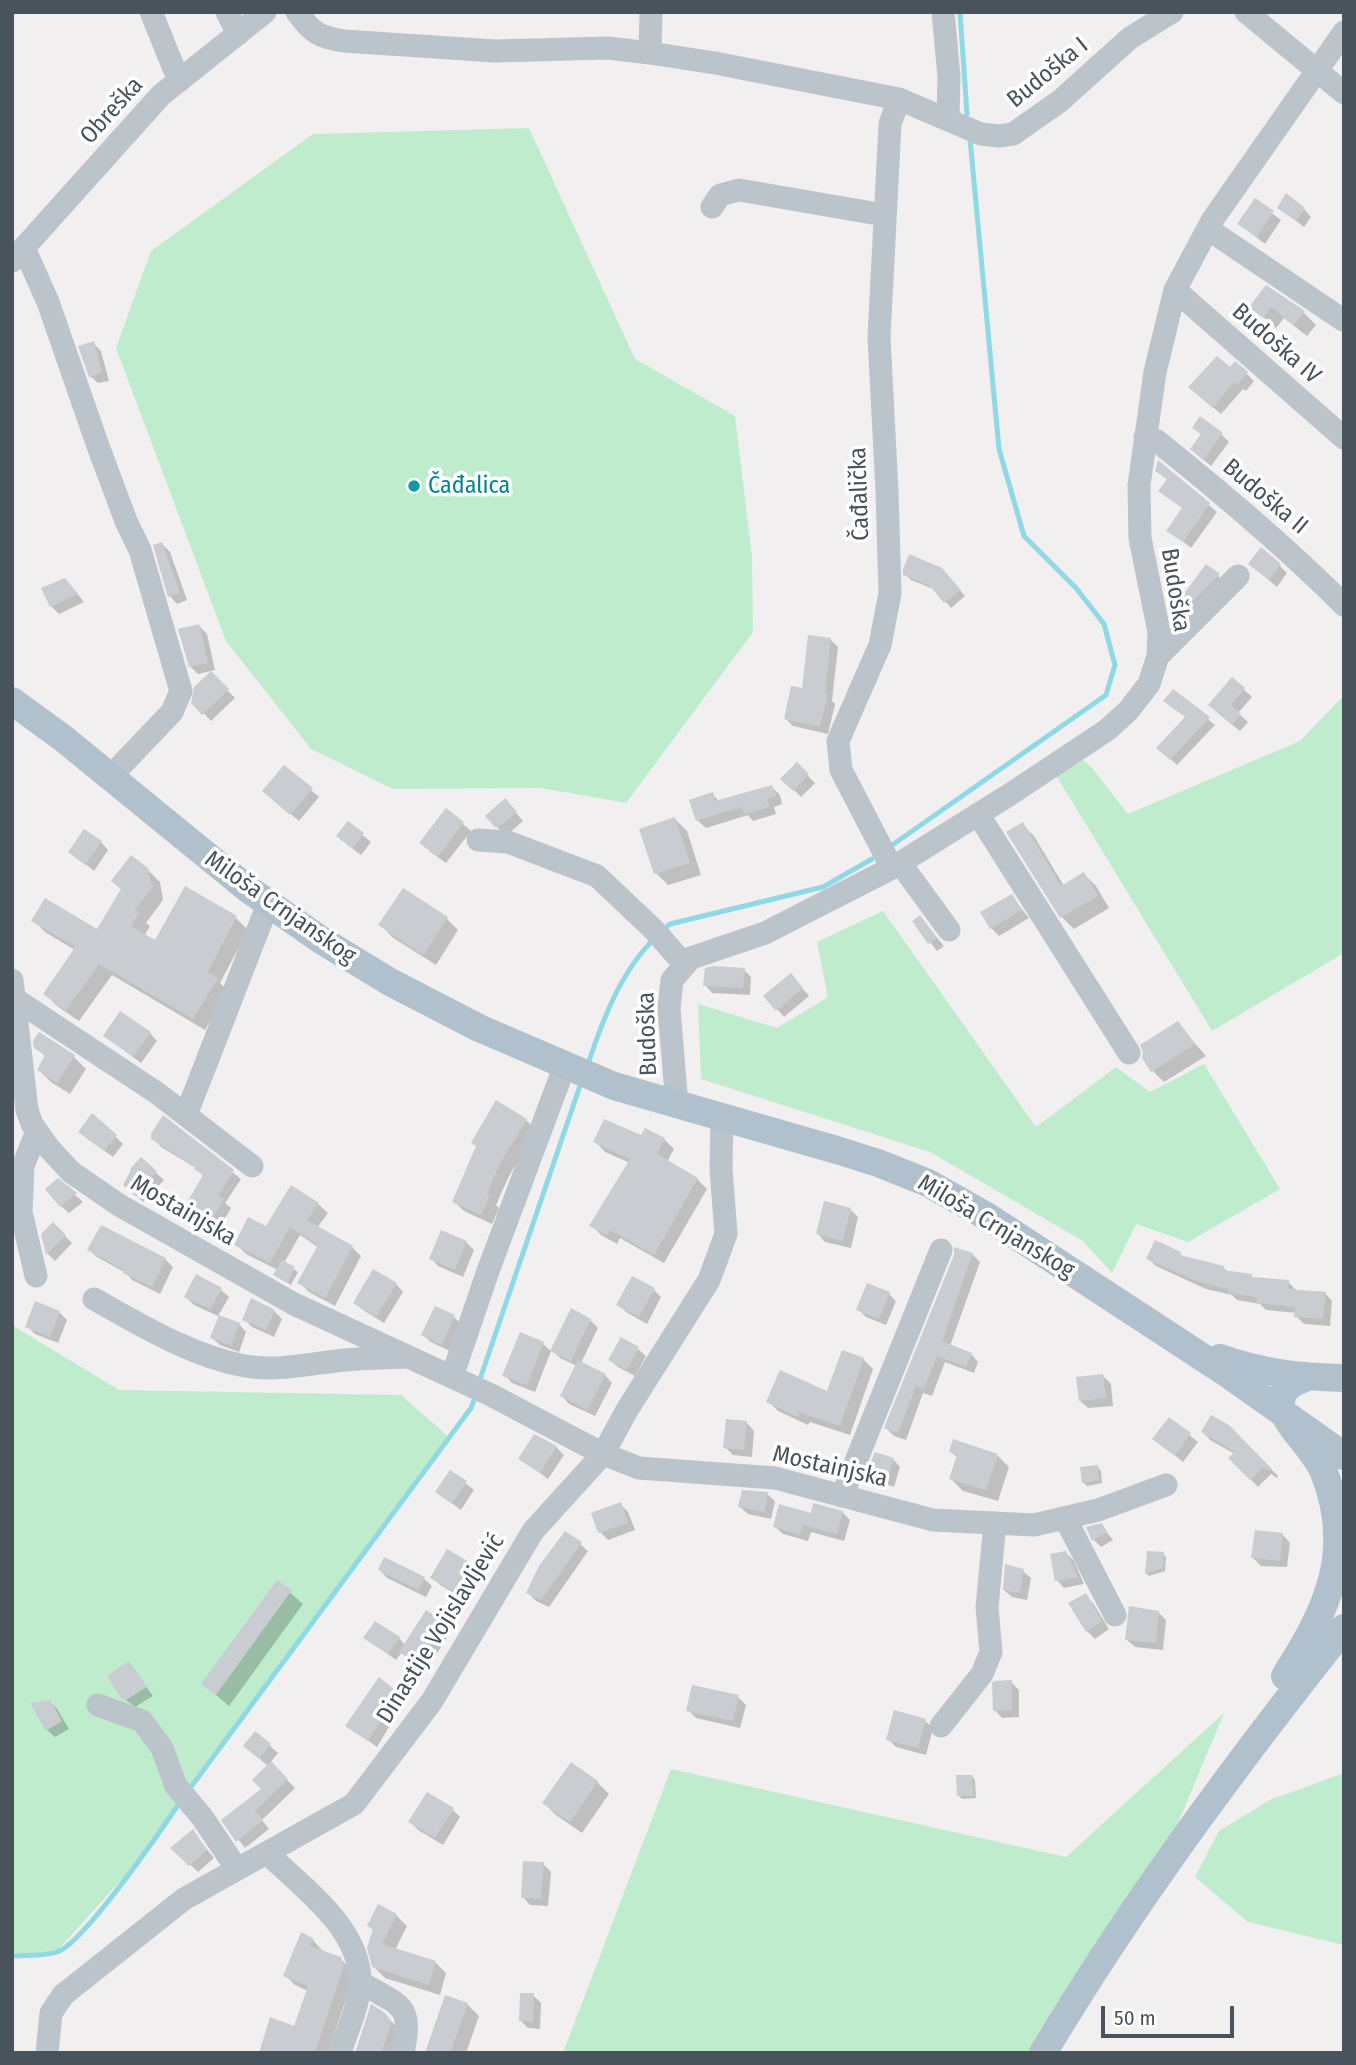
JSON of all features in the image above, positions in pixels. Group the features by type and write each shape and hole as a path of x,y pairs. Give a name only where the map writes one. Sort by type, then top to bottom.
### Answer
{"main road":[{"name":"Miloša Crnjanskog","path":"12,701 64,739 268,904 363,967 423,1001 607,1083 878,1163 928,1183 997,1223 1228,1374 1344,1456"},
{"path":"1156,1329 1231,1362 1271,1373 1305,1378 1344,1378"},
{"path":"1260,1734 1280,1685 1328,1604 1336,1575 1339,1548 1336,1512 1324,1472 1314,1452 1284,1413 1281,1402 1284,1390 1293,1382 1305,1378"},
{"path":"1043,2053 1101,1961 1221,1786 1344,1628"}],"street":[{"path":"151,12 179,81"},
{"path":"227,12 238,34"},
{"name":"Obreška","path":"18,255 161,95 265,12"},
{"path":"297,12 310,30 325,38 495,51 608,48 650,53 899,99 948,118 949,77 943,12"},
{"path":"650,53 651,12"},
{"name":"Budoška I","path":"948,118 981,134 1013,135 1060,101 1129,38 1172,12"},
{"path":"1246,12 1344,93"},
{"name":"Budoška","path":"677,1105 669,1009 678,956 691,958 765,933 896,865 1107,730 1149,684 1158,656 1159,632 1140,538 1139,485 1156,372 1175,290 1208,229 1344,32"},
{"name":"Čađalička","path":"899,99 890,124 879,337 890,593 880,645 838,741 841,770 896,865 949,930"},
{"path":"712,206 720,195 739,190 884,215"},
{"path":"1208,229 1343,320"},
{"path":"18,255 48,302 98,446 126,521 140,550 181,691 172,712 109,778"},
{"name":"Budoška IV","path":"1175,290 1344,438"},
{"name":"Budoška II","path":"1145,437 1157,442 1223,494 1299,560 1344,605"},
{"path":"1158,656 1238,576"},
{"path":"978,814 1129,1053"},
{"path":"478,840 508,842 597,876 678,956"},
{"path":"186,1115 268,904"},
{"path":"14,990 157,1093 252,1166"},
{"name":"Mostainjska","path":"14,990 27,1110 37,1132 71,1172 119,1205 294,1304 491,1395 603,1454 639,1468 775,1478 933,1520 1034,1525 1098,1510 1166,1485"},
{"path":"456,1379 488,1271 570,1068"},
{"name":"Dinastije Vojislavljević","path":"47,2053 51,2013 62,1995 184,1899 354,1804 432,1700 533,1531 603,1454 627,1410 709,1280 726,1234 721,1169 722,1117"},
{"path":"36,1276 21,1212 23,1166 37,1132"},
{"path":"842,1496 942,1250"},
{"path":"94,1299 160,1335 215,1358 246,1366 279,1368 347,1360 408,1357"},
{"path":"1065,1518 1115,1615"},
{"path":"941,1726 982,1674 991,1652 987,1607 995,1523"},
{"path":"98,1705 142,1721 162,1748 176,1786 202,1817 237,1869"},
{"path":"267,1853 341,1926 352,1946 360,1982 356,2004 340,2053"},
{"path":"360,1982 403,2010 409,2028 403,2053"}],"green space":[{"path":"529,128 635,359 735,416 752,557 753,632 626,803 541,788 393,789 311,749 226,641 116,348 151,251 313,134"},
{"path":"1344,695 1344,953 1212,1031 1051,767 1074,751 1092,768 1128,814 1300,741"},
{"path":"883,911 1036,1127 1116,1067 1150,1092 1204,1064 1280,1189 1188,1242 1136,1224 1112,1273 1083,1241 930,1152 701,1079 698,1004 777,1028 828,997 817,942"},
{"path":"12,1325 119,1390 401,1395 450,1438 232,1731 149,1849 56,1952 14,1956 12,1953"},
{"path":"1224,1713 1151,1888 1045,2053 563,2053 671,1769 1066,1857"},
{"path":"1344,1773 1344,1945 1248,1922 1195,1877 1219,1831 1270,1800"}],"building":[{"path":"1286,193 1305,208 1296,221 1277,208"},
{"path":"1255,198 1274,211 1257,237 1237,224"},
{"path":"1266,285 1305,311 1294,325 1271,307 1263,318 1249,307"},
{"path":"94,341 102,373 89,377 78,346"},
{"path":"1217,356 1230,367 1235,361 1248,372 1238,385 1234,382 1213,408 1188,387"},
{"path":"1200,416 1223,433 1203,460 1190,449 1201,434 1192,428"},
{"path":"1158,460 1210,503 1183,542 1166,531 1182,508 1158,491 1167,479 1155,471"},
{"path":"162,542 180,593 168,597 153,545"},
{"path":"1261,547 1281,564 1269,580 1248,564"},
{"path":"909,554 942,568 961,590 944,603 930,586 903,575"},
{"path":"1206,564 1220,574 1184,610 1166,596 1175,582 1186,591"},
{"path":"65,578 78,594 50,607 41,588"},
{"path":"199,624 208,663 189,667 178,629"},
{"path":"808,635 831,638 825,694 828,694 820,727 784,719 791,686 802,688"},
{"path":"211,671 229,689 202,715 191,703 194,687"},
{"path":"1232,677 1245,688 1231,705 1241,714 1232,725 1208,705"},
{"path":"1173,689 1210,717 1170,760 1156,748 1185,717 1163,701"},
{"path":"797,762 809,774 793,791 780,779"},
{"path":"284,765 313,788 290,815 262,791"},
{"path":"772,785 776,796 767,799 769,807 744,814 742,807 696,821 689,800 713,792 715,801"},
{"path":"505,798 517,812 499,827 495,827 485,816"},
{"path":"446,808 464,822 438,857 419,843"},
{"path":"675,817 690,863 654,874 639,829"},
{"path":"348,821 364,833 353,849 336,836"},
{"path":"1023,822 1061,886 1084,872 1098,896 1060,918 1006,832"},
{"path":"84,829 102,841 85,865 68,852"},
{"path":"131,855 148,868 152,888 135,910 139,913 131,926 155,940 185,886 237,916 208,972 218,978 193,1019 99,964 66,1011 43,994 74,949 74,946 31,921 45,898 97,929 121,889 111,881"},
{"path":"403,888 448,917 423,955 378,925"},
{"path":"1012,894 1022,910 990,929 980,912"},
{"path":"920,915 937,938 928,944 912,921"},
{"path":"705,968 745,968 743,988 703,986"},
{"path":"791,973 803,988 776,1011 763,996"},
{"path":"120,1011 151,1032 133,1057 103,1036"},
{"path":"1178,1021 1195,1044 1151,1072 1142,1058 1140,1045"},
{"path":"39,1032 75,1055 57,1083 37,1070 45,1055 34,1048 33,1041"},
{"path":"496,1100 527,1119 499,1165 481,1215 452,1202 476,1146 471,1143"},
{"path":"92,1113 117,1135 104,1151 78,1132"},
{"path":"163,1115 234,1170 218,1196 224,1199 212,1220 185,1206 203,1175 151,1139 151,1134"},
{"path":"604,1119 641,1135 645,1128 665,1138 657,1154 698,1178 654,1255 610,1230 607,1235 589,1226 630,1159 593,1142"},
{"path":"141,1157 157,1171 135,1196 123,1185 130,1169"},
{"path":"58,1178 77,1193 60,1207 45,1189"},
{"path":"291,1185 319,1203 307,1220 353,1246 325,1298 297,1283 318,1245 290,1227 270,1263 234,1245 248,1217 266,1226"},
{"path":"824,1201 851,1208 843,1241 816,1234"},
{"path":"53,1222 66,1235 46,1255 41,1234"},
{"path":"101,1225 166,1258 152,1287 123,1273 124,1270 87,1250"},
{"path":"441,1230 467,1241 455,1270 429,1259"},
{"path":"1155,1240 1181,1252 1180,1255 1224,1266 1223,1270 1252,1274 1252,1277 1289,1280 1288,1289 1326,1292 1323,1319 1294,1317 1295,1307 1257,1303 1257,1297 1228,1293 1228,1289 1196,1281 1146,1259"},
{"path":"954,1247 973,1253 942,1341 972,1353 966,1367 937,1356 924,1389 916,1386 898,1433 884,1428 954,1255"},
{"path":"282,1260 295,1267 287,1283 273,1275"},
{"path":"373,1269 397,1283 376,1317 353,1303"},
{"path":"196,1274 222,1288 210,1309 184,1297"},
{"path":"632,1276 655,1288 639,1317 616,1305"},
{"path":"867,1283 890,1292 879,1319 856,1310"},
{"path":"251,1298 275,1310 266,1330 242,1320"},
{"path":"35,1301 60,1311 50,1337 25,1327"},
{"path":"435,1306 455,1315 442,1345 421,1335"},
{"path":"571,1308 591,1319 571,1361 550,1351"},
{"path":"219,1315 240,1323 231,1345 210,1338"},
{"path":"520,1332 544,1342 527,1385 502,1376"},
{"path":"621,1337 639,1347 627,1370 608,1360"},
{"path":"842,1350 864,1358 840,1426 799,1412 798,1417 766,1402 780,1370 827,1391"},
{"path":"578,1360 606,1374 587,1410 560,1396"},
{"path":"1103,1374 1106,1398 1079,1401 1076,1377"},
{"path":"1211,1415 1229,1425 1271,1468 1269,1471 1263,1468 1250,1480 1228,1458 1235,1452 1201,1432"},
{"path":"1169,1417 1191,1433 1175,1456 1152,1439"},
{"path":"726,1419 747,1421 744,1450 723,1448"},
{"path":"534,1434 557,1446 540,1473 518,1459"},
{"path":"953,1439 998,1454 986,1490 949,1479 957,1455 949,1452"},
{"path":"875,1452 894,1458 887,1480 866,1474"},
{"path":"1098,1465 1099,1480 1082,1483 1080,1467"},
{"path":"450,1470 467,1481 452,1504 435,1492"},
{"path":"742,1490 768,1492 764,1512 738,1507"},
{"path":"621,1502 628,1523 598,1533 591,1513"},
{"path":"813,1503 843,1511 837,1534 803,1525 800,1535 773,1527 779,1504 811,1513"},
{"path":"1102,1523 1107,1532 1092,1541 1086,1527"},
{"path":"1255,1530 1283,1533 1280,1561 1251,1558"},
{"path":"565,1531 582,1542 541,1600 526,1593 539,1566"},
{"path":"447,1549 474,1565 457,1593 430,1578"},
{"path":"1066,1551 1078,1577 1055,1581 1050,1554"},
{"path":"1147,1551 1164,1552 1163,1568 1145,1574"},
{"path":"384,1557 425,1577 418,1590 378,1570"},
{"path":"1005,1564 1024,1569 1020,1593 1003,1590"},
{"path":"277,1580 292,1590 216,1695 201,1684"},
{"path":"1086,1593 1102,1621 1086,1632 1068,1603"},
{"path":"1129,1606 1159,1611 1156,1643 1125,1640"},
{"path":"426,1610 445,1622 418,1664 399,1652"},
{"path":"375,1621 400,1637 388,1654 363,1638"},
{"path":"129,1661 147,1687 126,1700 122,1699 107,1676"},
{"path":"379,1677 395,1690 376,1714 383,1718 368,1741 345,1726"},
{"path":"1012,1680 1012,1710 993,1711 992,1683"},
{"path":"692,1685 739,1695 733,1721 686,1711"},
{"path":"50,1700 62,1721 46,1731 30,1703"},
{"path":"894,1710 926,1719 918,1748 886,1740"},
{"path":"255,1731 271,1744 259,1759 243,1746"},
{"path":"271,1761 288,1779 255,1811 263,1820 236,1842 221,1820 261,1789 252,1780"},
{"path":"571,1762 598,1781 570,1822 542,1803"},
{"path":"956,1775 972,1775 973,1796 957,1796"},
{"path":"427,1792 454,1808 435,1838 408,1822"},
{"path":"193,1829 207,1850 189,1866 170,1848"},
{"path":"523,1861 544,1862 541,1899 521,1898"},
{"path":"378,1904 397,1914 382,1944 436,1961 429,1985 372,1967 367,1948 373,1929 367,1926"},
{"path":"301,1932 313,1938 310,1946 341,1957 344,1966 315,2053 259,2053 270,2017 294,2026 308,1986 283,1976"},
{"path":"520,1993 534,1993 533,2022 519,2021"},
{"path":"445,1995 468,2003 450,2053 425,2053"},
{"path":"371,2004 385,2013 392,2022 381,2053 355,2053"}],"waterway":[{"path":"960,12 967,114"},
{"path":"888,848 1106,695 1115,665 1104,624 1076,588 1024,536 999,449 970,139"},
{"path":"662,931 670,924 823,887 872,859"},
{"path":"588,1064 607,1013 623,981 632,965 655,938"},
{"path":"479,1382 582,1080"},
{"path":"188,1791 471,1408 476,1395"},
{"path":"14,1956 57,1952 69,1944 122,1884 180,1802"}],"place":[{"name":"Čađalica","path":"414,486"}]}
